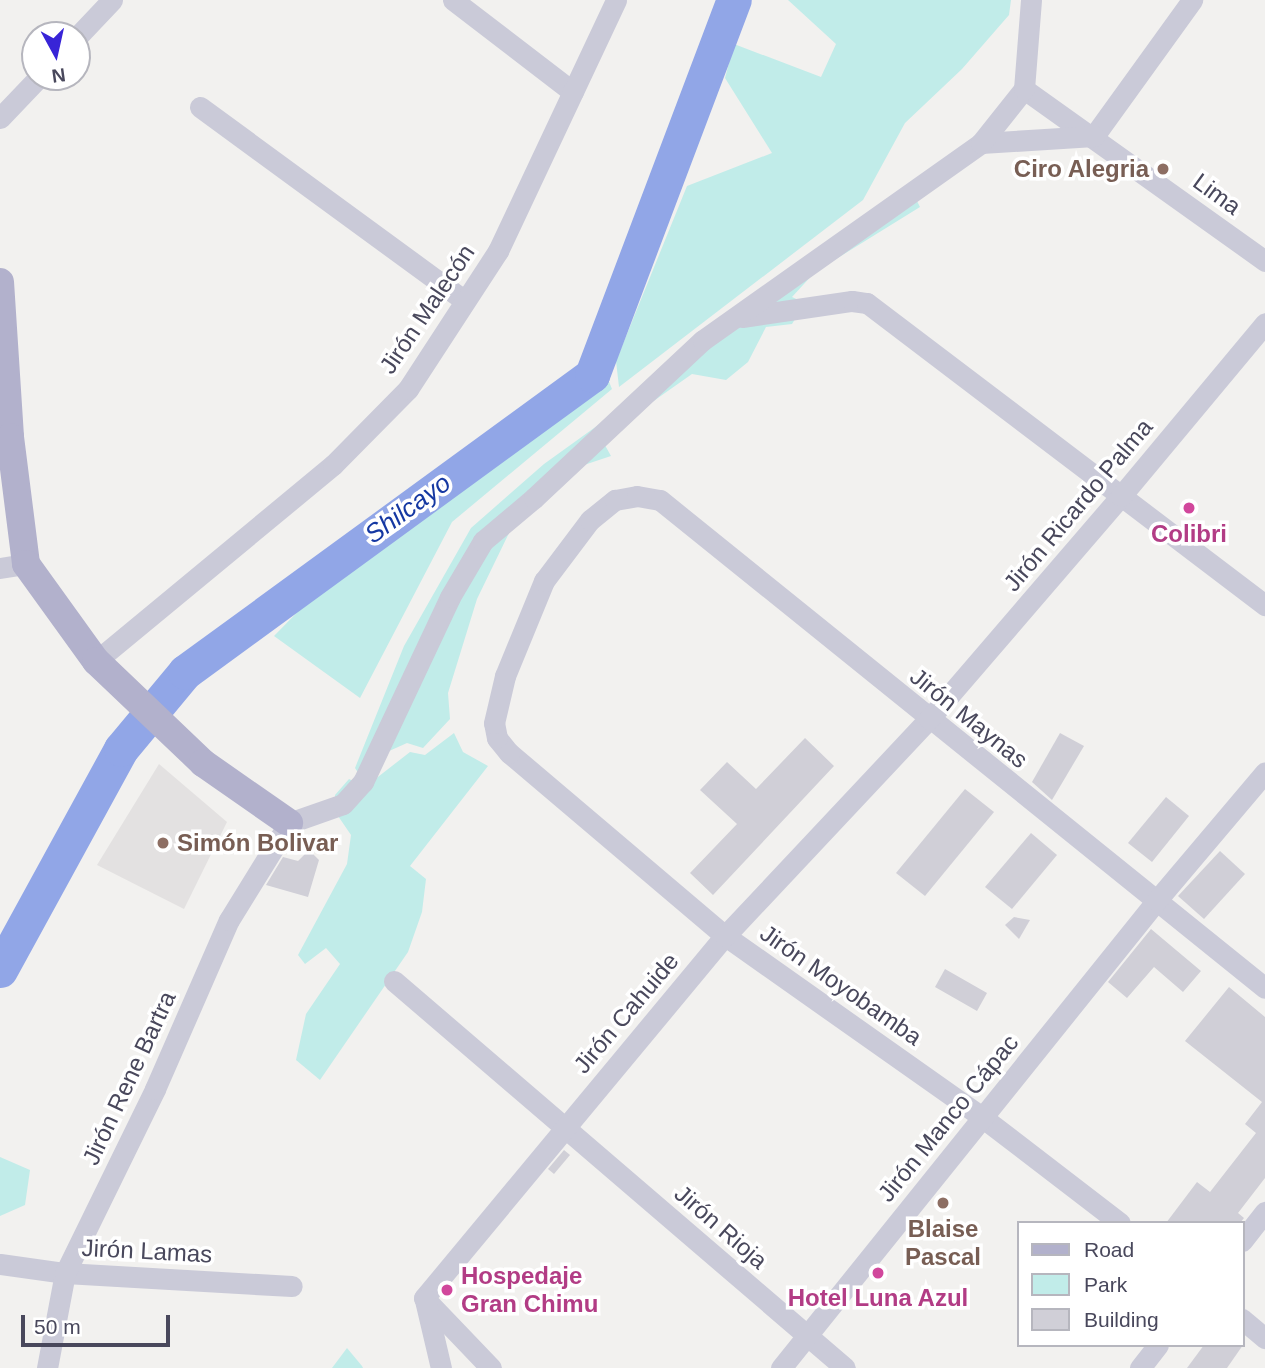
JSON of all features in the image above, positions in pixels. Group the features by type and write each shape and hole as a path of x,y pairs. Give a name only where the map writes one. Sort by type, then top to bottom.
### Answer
{"main road":[{"path":"0,282 10,437 13,566 96,661 203,763 289,823"}],"street":[{"path":"91,22 111,0"},
{"path":"453,0 573,92"},
{"name":"Jirón Malecón","path":"96,661 333,465 408,389 498,251 616,0"},
{"path":"289,823 343,804 363,782 450,597 482,541 534,498 703,340 981,143 1024,89 1031,0"},
{"path":"981,143 1094,136 1192,0"},
{"name":"Lima","path":"1024,89 1094,136 1265,261"},
{"path":"0,118 26,91"},
{"path":"200,107 464,300"},
{"path":"737,317 852,301 867,303 1265,605"},
{"name":"Jirón Ricardo Palma","path":"929,719 1121,496 1265,323"},
{"name":"Jirón Maynas","path":"637,496 660,500 1265,988"},
{"name":"Jirón Moyobamba","path":"637,496 615,500 590,520 544,581 505,676 494,723 496,737 539,781 725,936 982,1118 1117,1221"},
{"name":"Jirón Cahuide","path":"424,1298 564,1126 725,936 929,719"},
{"name":"Jirón Manco Cápac","path":"781,1368 1157,900 1265,772"},
{"name":"Jirón Rene Bartra","path":"47,1368 65,1273 155,1089 229,920 289,823"},
{"name":"Jirón Rioja","path":"394,981 845,1368"},
{"path":"1244,1238 1265,1212"},
{"name":"Jirón Lamas","path":"0,1265 65,1273 292,1286"},
{"path":"424,1298 441,1368"},
{"path":"424,1298 491,1368"},
{"path":"1244,1321 1265,1338"},
{"path":"1140,1368 1156,1347"}],"shaded area":[{"name":"Simón Bolivar","path":"159,764 227,822 184,909 97,865"}],"green space":[{"path":"788,0 1011,0 1009,15 962,69 905,123 863,200 619,387 616,361 687,186 772,153 725,78 734,44 821,77 836,44"},
{"path":"915,197 920,207 815,272 792,297 805,303 792,324 766,327 748,362 726,380 692,374 601,438 611,456 584,465 509,533 477,599 448,693 450,719 423,748 407,743 378,756 361,777 355,768 404,646 471,528 544,464"},
{"path":"605,372 612,389 452,522 360,698 274,636 322,587 514,447"},
{"path":"454,733 463,752 488,766 410,866 426,879 422,912 408,952 320,1080 296,1060 306,1014 340,964 326,948 305,964 298,955 347,864 351,835 336,813 335,795 349,779 365,787 410,752 425,755"},
{"path":"0,1157 30,1170 25,1205 0,1216"},
{"path":"347,1348 362,1366 363,1368 332,1368"}],"building":[{"path":"1060,733 1084,746 1052,800 1032,782"},
{"path":"805,738 834,766 713,895 690,873 737,824 700,790 727,762 756,789"},
{"path":"965,789 994,812 925,896 896,873"},
{"path":"1166,797 1189,816 1152,862 1128,843"},
{"path":"1031,833 1057,855 1012,909 985,887"},
{"path":"309,850 319,860 308,897 266,885 283,857 298,861"},
{"path":"1220,851 1245,874 1204,919 1178,896"},
{"path":"1014,917 1030,920 1019,939 1005,925"},
{"path":"1151,929 1201,971 1183,992 1154,967 1127,998 1108,982"},
{"path":"945,969 987,993 977,1011 935,987"},
{"path":"1229,987 1265,1017 1265,1178 1238,1213 1244,1218 1242,1221 1168,1221 1197,1182 1210,1192 1256,1133 1245,1124 1262,1102 1185,1041"},
{"path":"564,1150 570,1155 554,1174 548,1169"},
{"path":"1203,1347 1242,1347 1227,1368 1187,1368"}],"waterway":[{"name":"Shilcayo","path":"0,970 121,749 185,672 592,375 734,0"}],"place":[{"name":"Ciro Alegria","path":"1163,169"},
{"name":"Colibri","path":"1189,508"},
{"name":"Simón Bolivar","path":"163,843"},
{"name":"Blaise Pascal","path":"943,1203"},
{"name":"Hotel Luna Azul","path":"878,1273"},
{"name":"Hospedaje Gran Chimu","path":"447,1290"}]}
